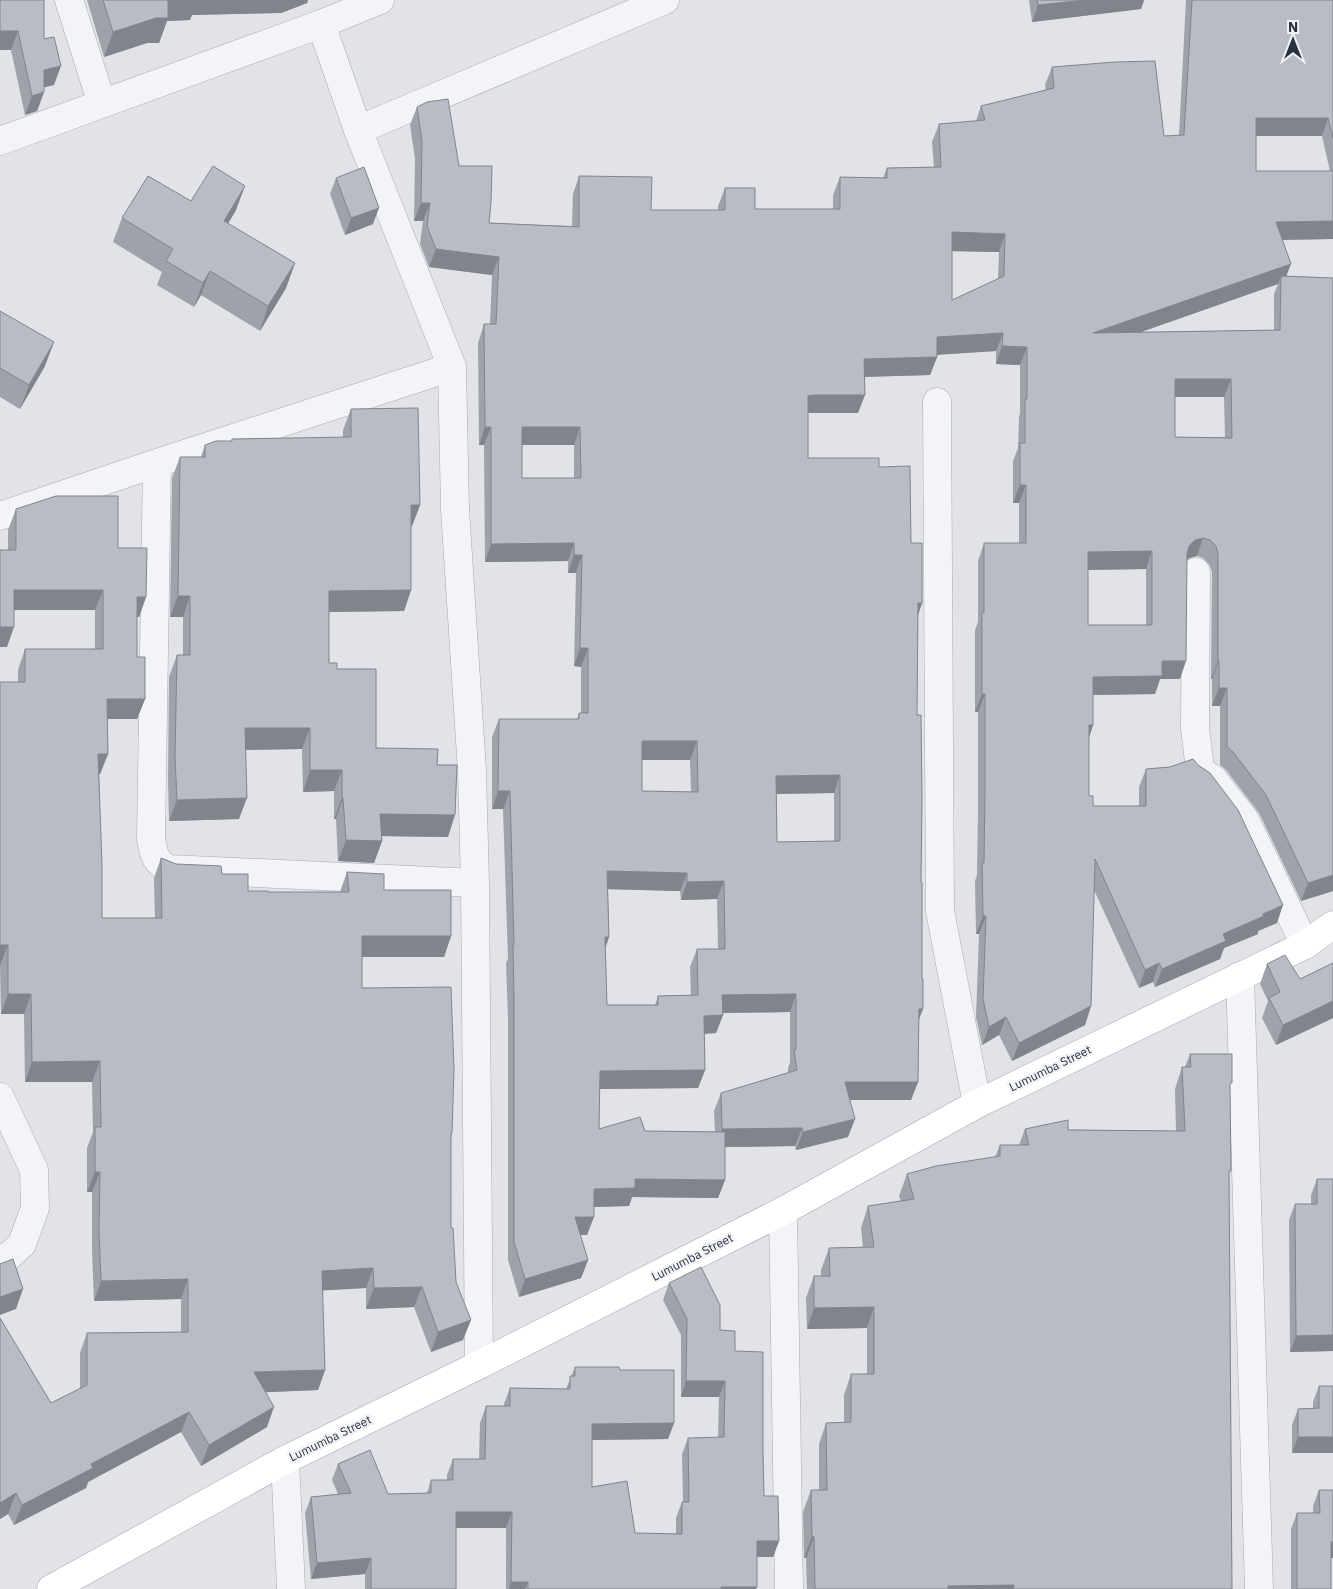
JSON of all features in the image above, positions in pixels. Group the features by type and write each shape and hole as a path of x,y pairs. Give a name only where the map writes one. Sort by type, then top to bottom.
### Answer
{"main road":[{"name":"Lumumba Street","path":"52,1589 285,1460 479,1365 783,1211 977,1104 1305,945 1333,926"}],"street":[{"path":"69,0 102,104"},
{"path":"0,141 321,24 380,0"},
{"path":"358,130 665,0"},
{"path":"321,24 358,130 452,366 455,509 472,771 475,883 479,1365"},
{"path":"0,516 452,366"},
{"path":"937,402 940,911 977,1104"},
{"path":"157,463 151,839 154,856 160,865 169,869 475,883"},
{"path":"1196,572 1195,728 1200,770 1214,780 1245,820 1305,945"},
{"path":"1240,976 1259,1589"},
{"path":"0,1097 34,1170 35,1208 22,1244 9,1256 0,1259"},
{"path":"783,1211 789,1589"},
{"path":"285,1460 291,1589"}],"building":[{"path":"0,0 44,0 44,39 54,37 61,66 44,70 44,92 32,96 18,31 0,31"},
{"path":"103,0 168,0 168,18 156,18 113,32"},
{"path":"1037,0 1086,0 1038,5"},
{"path":"1192,0 1333,0 1333,138 1328,118 1256,118 1256,171 1333,171 1333,221 1276,222 1291,264 1093,333 1280,330 1281,276 1333,278 1333,875 1308,883 1266,795 1233,752 1227,747 1227,688 1219,688 1218,554 1216,546 1210,540 1203,538 1195,540 1189,546 1187,554 1186,661 1162,661 1162,676 1093,677 1093,725 1089,725 1089,796 1093,796 1093,806 1146,806 1146,769 1170,767 1193,759 1210,773 1238,810 1283,905 1263,914 1264,916 1223,934 1226,941 1162,969 1159,963 1145,970 1095,859 1091,1006 1019,1043 1006,1017 989,1027 983,999 986,916 983,916 982,863 984,863 985,792 985,694 982,694 984,543 1026,543 1026,485 1020,485 1020,443 1025,443 1027,347 1002,346 1003,333 937,337 937,357 864,359 865,395 808,396 808,458 879,458 879,467 910,466 911,543 922,543 922,603 918,603 917,715 921,715 923,1009 919,1009 918,1082 845,1082 855,1119 803,1132 802,1128 722,1129 721,1093 797,1070 794,1050 796,1050 796,994 722,995 723,1015 704,1016 705,1070 600,1071 599,1129 640,1117 645,1131 725,1132 725,1180 635,1179 635,1188 594,1189 594,1217 575,1217 588,1260 525,1279 514,1242 514,945 510,791 498,791 499,719 579,719 579,713 588,713 588,648 580,648 582,555 574,555 574,543 491,544 491,427 485,427 484,324 496,324 499,257 436,249 427,226 430,203 421,203 422,141 417,107 427,102 448,99 459,166 492,166 489,223 579,227 579,176 652,177 651,210 725,210 725,188 755,188 755,209 840,209 840,177 887,178 887,168 941,167 939,124 985,120 981,106 1054,88 1052,67 1155,61 1164,136 1184,135","holes":["952,232 1005,234 1004,276 952,300","1175,379 1231,379 1232,438 1175,437","522,427 580,427 581,478 522,478","1152,551 1152,625 1088,625 1088,552","642,741 697,741 698,792 642,791","840,775 840,841 777,842 776,776","607,871 687,873 687,882 724,881 725,949 697,949 698,995 658,996 658,1005 607,1005 605,937 609,937"]},
{"path":"213,166 245,186 224,221 295,263 268,306 210,271 203,283 166,261 173,249 122,218 148,176 191,201"},
{"path":"364,167 379,208 351,218 336,178"},
{"path":"0,311 54,342 29,385 0,368"},
{"path":"418,408 420,505 411,505 411,590 329,591 329,663 337,663 337,669 376,669 376,748 438,749 437,765 457,765 455,815 380,814 382,841 346,840 342,798 342,770 310,770 310,728 245,728 247,798 177,800 175,757 177,655 190,655 190,596 178,596 180,457 205,457 205,445 216,441 232,441 232,439 351,437 351,409"},
{"path":"56,496 118,496 118,548 147,548 146,597 137,597 137,657 145,657 145,699 107,699 108,754 98,754 102,918 162,918 161,858 176,864 221,866 222,874 248,874 248,891 349,892 347,872 384,874 384,890 451,890 451,936 362,936 362,988 451,987 454,1069 451,1133 451,1228 453,1228 456,1282 471,1320 438,1332 422,1287 374,1288 373,1268 322,1271 325,1370 254,1372 274,1407 209,1445 189,1412 91,1464 93,1468 22,1505 16,1493 0,1503 0,1318 51,1403 87,1385 87,1333 188,1332 188,1279 101,1281 99,1230 100,1172 95,1172 95,1127 101,1127 100,1061 32,1062 31,994 8,994 8,945 0,945 0,682 25,682 25,649 103,649 103,590 14,590 14,627 0,627 0,550 16,550 16,509"},
{"path":"1285,955 1300,979 1333,963 1333,1001 1283,1025 1269,998 1280,992 1267,964"},
{"path":"1190,1054 1232,1054 1232,1083 1230,1083 1231,1171 1229,1171 1232,1589 1014,1589 1014,1585 948,1586 948,1589 815,1589 811,1490 827,1490 826,1423 851,1422 851,1374 874,1374 874,1307 814,1308 814,1276 830,1276 829,1248 874,1247 868,1206 914,1199 907,1174 936,1166 1000,1156 1000,1145 1029,1145 1025,1129 1068,1120 1068,1130 1185,1131 1182,1067 1191,1067"},
{"path":"1317,1179 1333,1179 1333,1335 1296,1336 1295,1204 1317,1204"},
{"path":"13,1259 23,1289 0,1297 0,1264"},
{"path":"701,1267 720,1305 720,1330 735,1331 735,1351 763,1352 764,1496 778,1496 779,1541 757,1541 757,1587 721,1587 721,1589 528,1589 528,1582 511,1582 512,1512 456,1512 456,1589 371,1589 371,1558 317,1563 311,1497 351,1493 338,1464 370,1450 388,1494 431,1493 431,1480 453,1480 453,1459 485,1459 486,1406 510,1406 510,1388 570,1389 570,1376 575,1376 575,1367 619,1367 620,1370 674,1370 674,1423 592,1424 592,1487 627,1481 635,1533 682,1534 682,1502 689,1502 688,1438 724,1437 725,1381 686,1381 687,1319 669,1283"},
{"path":"1319,1386 1333,1386 1333,1437 1298,1437 1298,1409 1319,1408"},
{"path":"1319,1490 1333,1490 1331,1589 1297,1589 1297,1513 1320,1513"}]}
